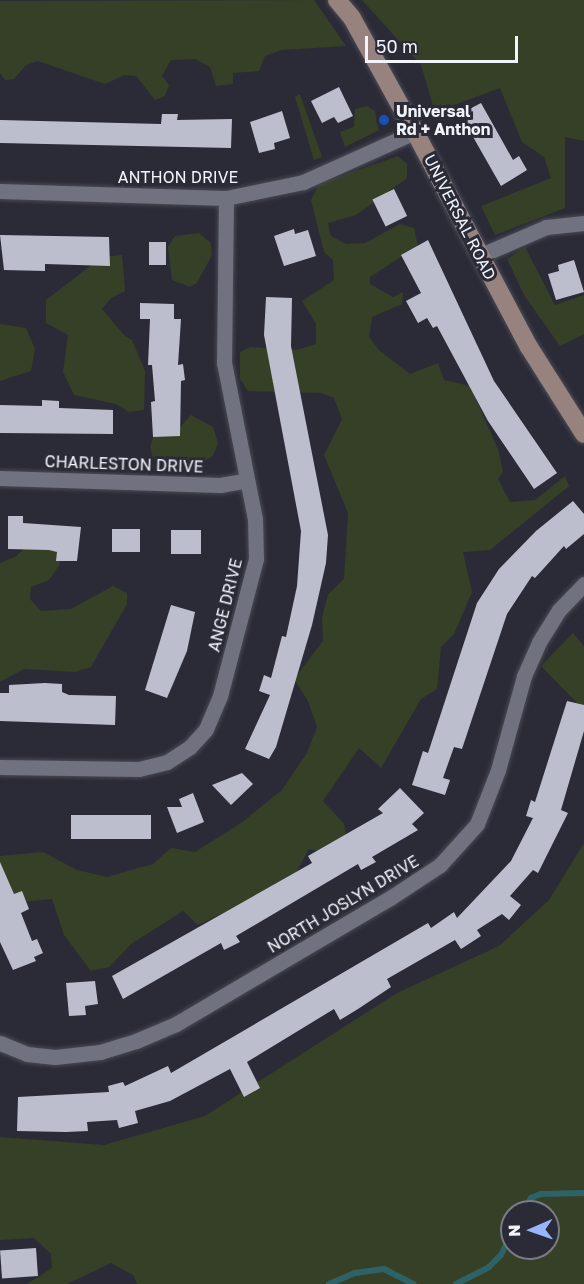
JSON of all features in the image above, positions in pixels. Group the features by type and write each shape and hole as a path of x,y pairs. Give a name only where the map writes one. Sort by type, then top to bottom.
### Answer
{"street":[{"name":"UNIVERSAL ROAD","path":"337,0 352,18 529,347 584,434"},
{"name":"ANTHON DRIVE","path":"0,191 226,198 303,182 415,132"},
{"name":"ANGE DRIVE","path":"0,767 139,769 167,762 190,747 206,729 236,642 256,559 255,519 224,363 226,198"},
{"path":"479,256 546,227 584,223"},
{"name":"CHARLESTON DRIVE","path":"0,478 220,484 247,480"},
{"name":"NORTH JOSLYN DRIVE","path":"0,1043 27,1054 56,1057 100,1052 136,1041 176,1024 390,898 440,865 477,825 498,771 524,676 539,642 560,610 584,584"}],"green space":[{"path":"314,0 346,46 281,50 265,56 259,71 233,73 233,84 216,86 210,67 195,59 171,60 162,76 169,85 165,96 155,100 136,76 125,75 105,84 38,61 26,65 14,79 5,80 0,73 0,1"},
{"path":"362,0 584,0 584,141 565,137 565,208 495,235 481,206 551,178 544,157 522,142 500,88 435,112 421,65"},
{"path":"300,94 322,157 314,160 295,97"},
{"path":"367,106 375,111 379,130 345,147 340,132 354,127 355,109"},
{"path":"398,156 407,164 407,178 356,215 328,223 331,236 346,244 365,243 400,224 414,228 418,246 370,277 370,284 393,297 403,292 402,304 372,317 369,337 380,351 410,374 438,363 444,380 470,386 498,449 503,472 498,479 510,502 535,500 565,476 569,486 490,550 463,552 472,592 454,634 441,647 437,689 421,699 381,768 359,748 323,801 344,824 347,840 333,855 309,849 292,880 198,925 183,911 131,944 109,967 91,971 64,935 52,899 0,904 0,856 43,852 77,870 107,877 153,864 171,848 195,852 241,823 282,790 307,753 317,727 308,701 294,679 323,641 322,617 328,595 344,579 348,513 324,455 342,419 334,398 321,393 248,391 240,379 240,352 250,347 297,350 316,344 316,324 302,301 334,280 333,260 324,252 311,200 319,184"},
{"path":"199,233 211,243 212,255 197,283 190,287 172,280 168,247 175,236"},
{"path":"525,247 555,305 584,295 584,334 560,346 524,295 507,259"},
{"path":"122,255 125,291 111,298 102,309 125,336 132,340 145,371 144,410 129,412 116,404 74,395 63,372 68,335 46,323 46,300 102,257"},
{"path":"0,324 26,328 35,349 31,371 0,381"},
{"path":"191,415 213,427 218,443 213,456 201,463 189,461 185,468 172,468 153,458 150,447 156,429 180,427"},
{"path":"38,537 55,541 60,564 49,580 31,587 30,599 41,611 71,609 113,586 127,593 127,604 91,667 75,672 24,669 0,682 0,563 15,557"},
{"path":"573,633 584,646 584,710 541,666"},
{"path":"584,843 584,1284 137,1284 133,1275 111,1263 67,1284 27,1284 52,1268 51,1254 34,1238 0,1240 0,1137 104,1145 205,1116 397,993 499,946 549,900"}],"building":[{"path":"339,87 353,116 338,123 334,117 322,123 311,101"},
{"path":"481,103 513,160 519,156 527,170 501,186 460,114"},
{"path":"282,111 290,138 274,143 275,149 259,153 250,122"},
{"path":"162,114 178,114 177,120 232,119 231,148 0,143 0,120 161,124"},
{"path":"394,189 407,216 386,226 372,200"},
{"path":"294,229 295,234 308,230 316,256 284,266 274,236"},
{"path":"0,235 109,237 110,266 45,264 45,271 4,270"},
{"path":"428,240 494,381 557,473 534,489 488,421 437,326 433,328 427,318 418,323 406,301 421,293 401,255"},
{"path":"149,242 166,242 166,265 149,265"},
{"path":"574,260 584,292 556,300 548,274 559,271 558,265"},
{"path":"266,297 292,298 291,346 328,535 326,563 312,625 276,747 269,759 245,749 270,695 259,691 264,675 271,678 282,636 286,637 297,586 301,531 264,335"},
{"path":"140,303 174,304 174,319 181,319 178,365 183,364 185,380 181,381 180,436 153,437 151,402 155,401 152,365 148,365 150,319 140,319"},
{"path":"42,400 59,401 59,408 113,410 113,434 0,433 0,405 42,406"},
{"path":"573,501 584,514 584,534 566,549 564,546 535,578 532,576 507,614 462,749 454,747 443,778 450,780 445,795 412,785 423,751 428,753 477,603 499,569 536,531"},
{"path":"8,516 23,516 23,523 81,527 77,561 56,561 57,552 49,550 8,549"},
{"path":"112,529 140,529 140,552 112,552"},
{"path":"171,530 201,530 201,554 171,554"},
{"path":"171,605 195,612 187,651 167,698 145,690"},
{"path":"62,684 62,692 69,695 116,696 115,725 0,721 0,693 9,693 9,685"},
{"path":"567,701 584,705 584,731 561,810 568,813 538,873 533,870 510,896 521,905 509,920 502,914 477,930 481,936 461,949 455,940 387,979 391,987 340,1020 334,1009 247,1062 260,1088 244,1097 230,1069 170,1101 135,1111 138,1123 119,1128 117,1120 87,1122 88,1131 17,1131 18,1097 109,1092 108,1086 123,1082 125,1086 168,1066 171,1073 428,923 431,928 454,912 457,918 511,861 533,818 526,816 531,800 535,802"},
{"path":"242,773 253,784 231,805 212,785"},
{"path":"400,788 424,813 412,824 418,830 372,857 376,862 361,870 358,864 236,936 240,942 224,950 221,943 123,999 112,976 312,863 308,856 383,813 378,809"},
{"path":"193,793 204,822 177,833 167,807 182,807 179,799"},
{"path":"71,815 151,815 151,839 71,839"},
{"path":"0,862 14,894 22,891 29,909 21,913 32,941 37,939 43,953 34,957 36,961 13,970 0,942"},
{"path":"95,981 98,1004 85,1006 86,1015 69,1016 66,983"},
{"path":"36,1248 38,1276 2,1278 0,1251"}],"waterway":[{"path":"530,1200 541,1194 584,1193"},
{"path":"456,1284 489,1267 500,1256"},
{"path":"329,1284 355,1273 384,1269 413,1284"}],"place":[{"name":"Universal Rd + Anthon","path":"384,120"}]}
